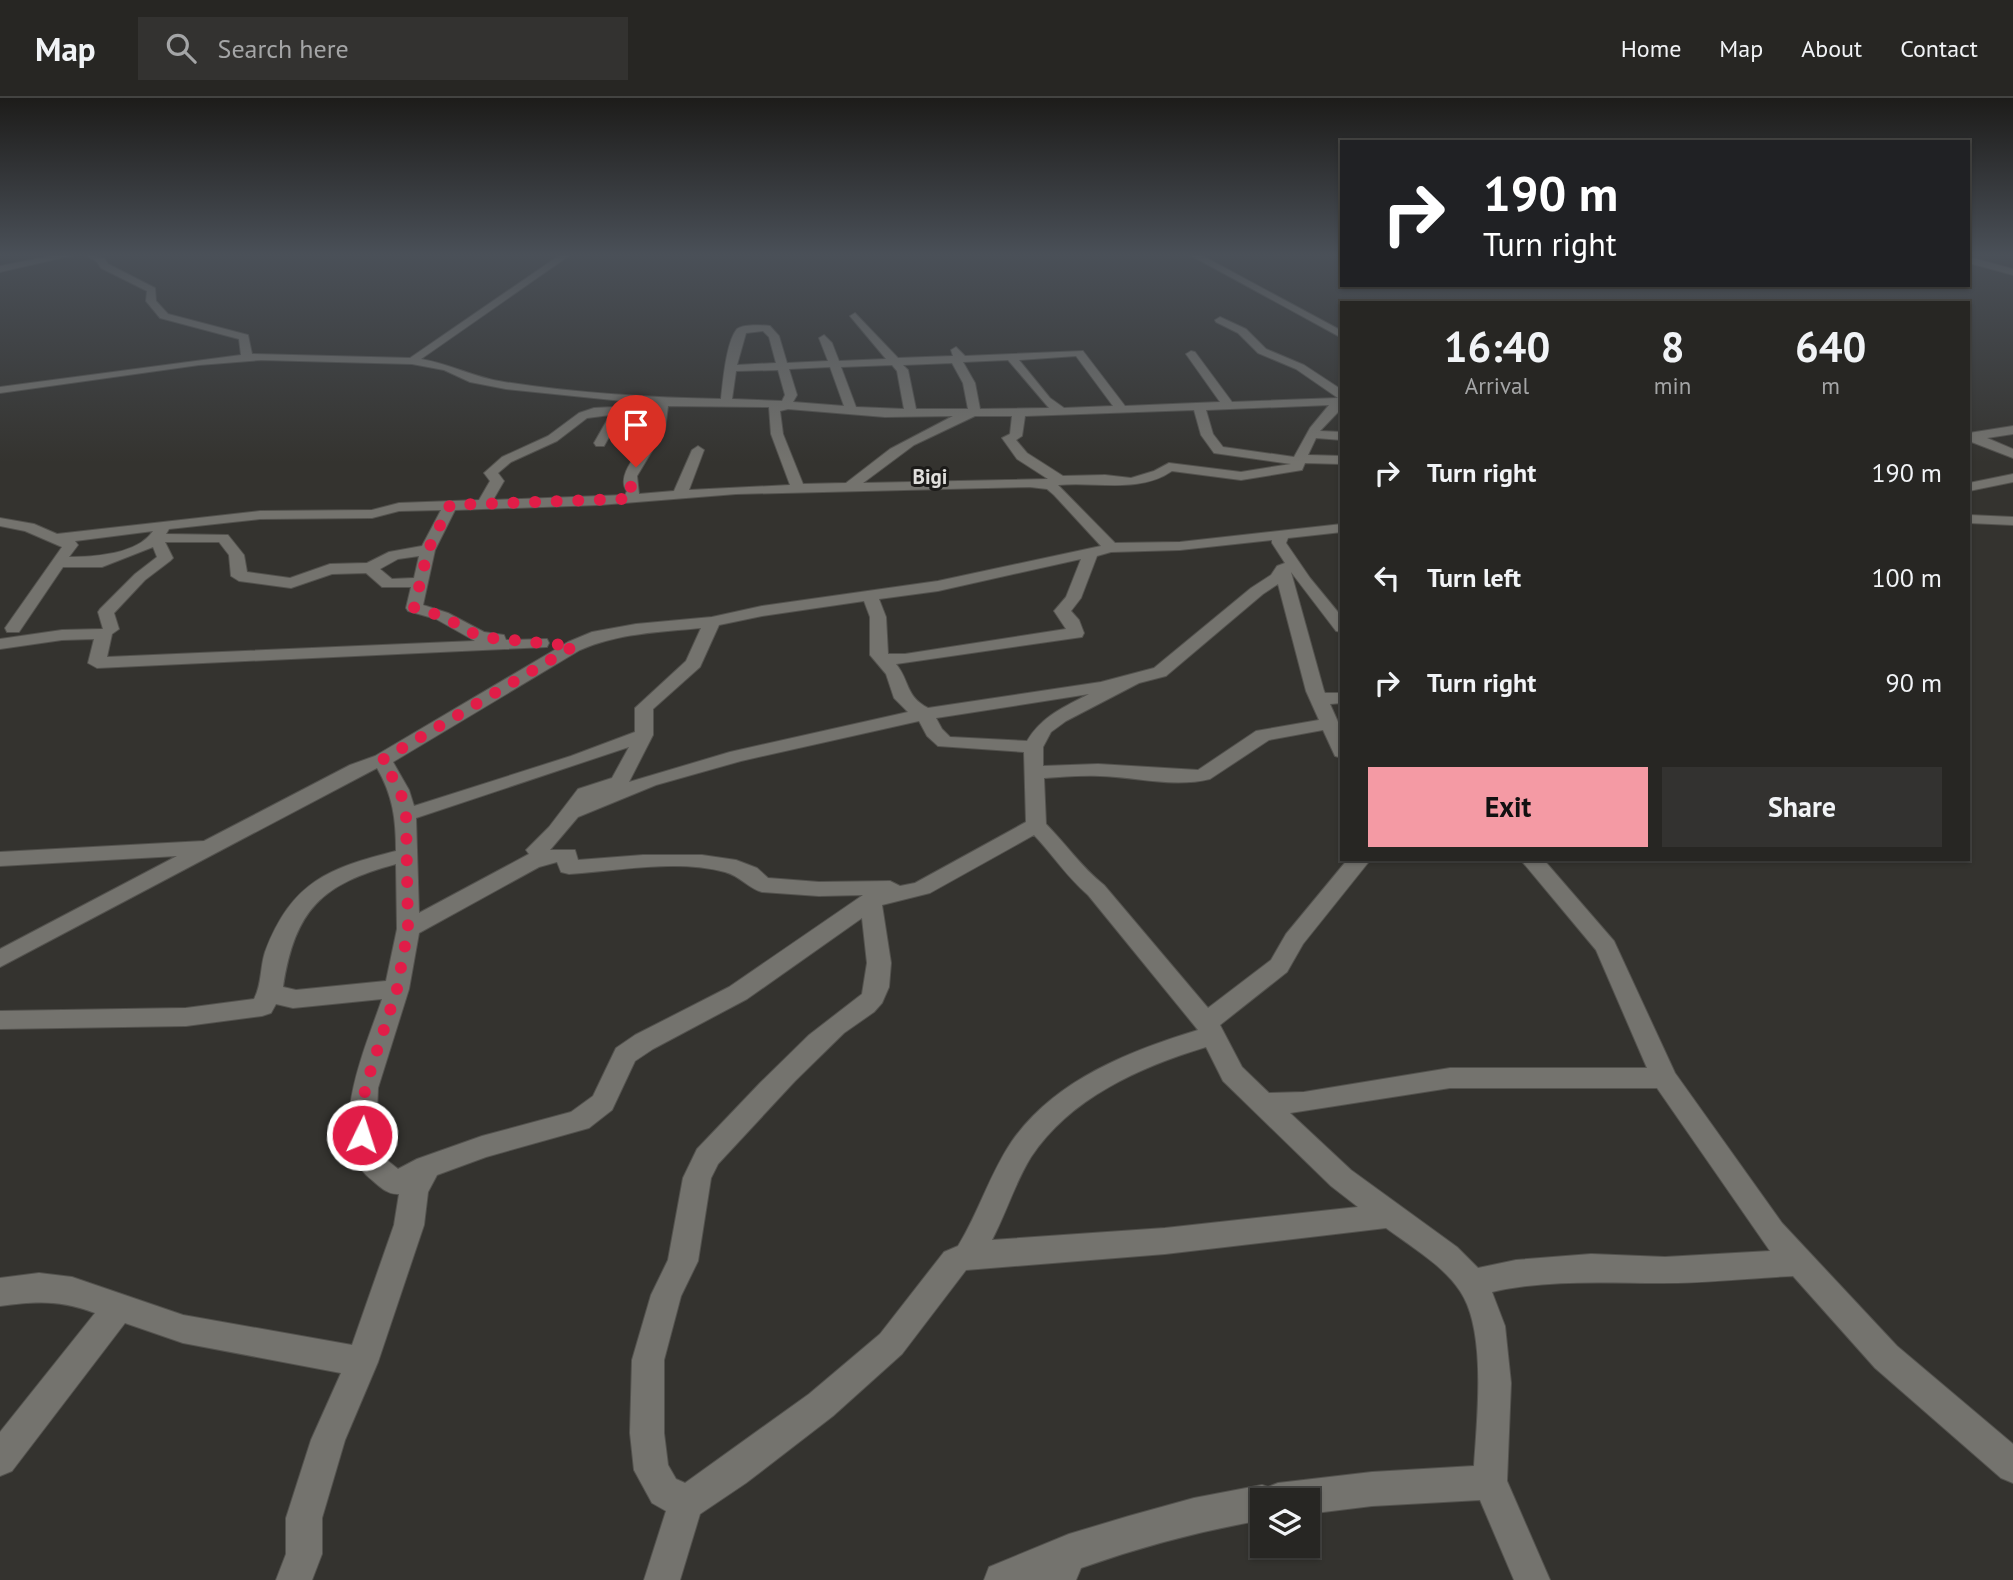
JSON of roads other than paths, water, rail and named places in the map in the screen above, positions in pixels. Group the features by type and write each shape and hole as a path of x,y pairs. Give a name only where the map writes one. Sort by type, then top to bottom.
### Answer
{"street":[{"path":"194,324 244,337 247,358"},
{"path":"412,361 464,324"},
{"path":"863,324 902,370 911,413"},
{"path":"1228,324 1242,331 1262,351 1300,366 1340,399"},
{"path":"1322,324 1340,334"},
{"path":"726,403 733,354 743,330 766,328 774,337 792,395 785,406 774,410 777,434 798,488"},
{"path":"824,338 833,352 834,363 848,391 851,410"},
{"path":"953,345 960,355 956,360"},
{"path":"733,368 1079,353 1121,410"},
{"path":"1191,354 1228,405"},
{"path":"1013,357 1014,363 1046,400 1061,412"},
{"path":"0,390 247,358 412,361 447,367 485,383 632,399 911,413 1061,412 1340,399"},
{"path":"956,360 969,383 975,412"},
{"path":"600,443 617,412 632,399"},
{"path":"58,562 102,562 144,547 160,532 260,515 372,514 399,507 798,488 1042,484 1060,480 1105,479 1131,482 1158,474 1169,467 1241,476 1289,471 1297,467 1323,416 1334,410 1340,399"},
{"path":"631,497 634,490 630,486 631,476 659,429 663,402"},
{"path":"1199,406 1207,435 1219,450 1300,459 1340,460"},
{"path":"484,503 497,481 491,473 505,460 561,432 567,424 589,413 617,412"},
{"path":"851,486 880,460 937,426 975,412"},
{"path":"1019,412 1017,436 1008,438 1022,456 1060,480"},
{"path":"1970,437 2010,432"},
{"path":"1313,434 1340,436"},
{"path":"1970,437 2013,454"},
{"path":"680,494 698,450"},
{"path":"1226,452 1241,476"},
{"path":"1970,487 2013,478"},
{"path":"1042,484 1059,492 1111,548"},
{"path":"450,505 428,550 418,582 414,608 442,616 480,637 574,646"},
{"path":"1970,519 2013,521"},
{"path":"0,522 29,527 71,545 13,628"},
{"path":"0,959 356,769 382,760 574,646 598,636 636,629 712,622 762,611 870,596 1018,570 1111,548 1180,546 1340,528"},
{"path":"58,538 94,536 127,529 223,538 236,550 240,559 239,576 291,583 330,569 370,569 394,555 428,550"},
{"path":"111,629 106,612 140,577 165,558 160,532"},
{"path":"1281,536 1279,543 1288,567 1318,699 1340,748"},
{"path":"881,659 905,659 1009,640 1076,633 1071,620 1062,611 1073,598 1091,552"},
{"path":"1288,567 1304,581 1340,625"},
{"path":"572,812 649,781 737,756 925,714 1102,687 1160,672 1257,590 1278,578 1288,567"},
{"path":"370,569 388,584 418,582"},
{"path":"870,596 878,617 881,659 897,679 903,698 910,706 925,714 934,732 945,742 1033,747"},
{"path":"541,857 537,850 572,812 585,793 619,782 644,735 644,708 694,663 712,622"},
{"path":"0,644 62,635 104,634 97,663 541,643"},
{"path":"897,679 934,664 948,652"},
{"path":"1133,679 1059,717 1044,729 1033,747 1036,825 1059,849 1076,874 1096,890 1210,1028 1232,1074 1341,1178 1446,1256 1473,1283 1489,1325 1495,1383 1490,1482 1532,1580"},
{"path":"1318,699 1340,698"},
{"path":"1034,772 1098,770 1186,778 1203,775 1263,735 1328,724"},
{"path":"406,815 578,760 644,735"},
{"path":"382,760 400,790 406,815 408,929 397,989 365,1088 362,1135 371,1164 396,1183 427,1167 482,1147 579,1120 603,1103 625,1055 643,1041 738,993 870,901 922,888 1036,825"},
{"path":"0,859 213,847"},
{"path":"0,1020 186,1017 262,1007 271,996 276,956 293,920 315,888 344,872 406,855"},
{"path":"408,929 541,857 567,855 569,867 670,860 730,864 757,876 762,886 782,888 922,888"},
{"path":"969,1255 981,1236 1023,1148 1051,1115 1074,1096 1113,1074 1210,1028 1253,983 1279,966 1294,940 1358,861"},
{"path":"1533,861 1606,947 1664,1078 1772,1232 1802,1262 1827,1296 1885,1357 2013,1466"},
{"path":"686,1503 664,1491 651,1470 647,1433 648,1360 666,1295 683,1261 697,1178 707,1157 804,1053 846,1017 867,1005 874,996 878,971 870,901"},
{"path":"271,996 286,995 293,999 397,989"},
{"path":"1263,1104 1304,1102 1450,1078 1664,1078"},
{"path":"294,1580 304,1554 304,1518 324,1453 362,1362 409,1225 414,1191 427,1167"},
{"path":"662,1580 686,1503 734,1471 821,1405 891,1344 955,1261 969,1255 1165,1241 1393,1215"},
{"path":"1473,1283 1516,1273 1591,1267 1665,1270 1802,1262"},
{"path":"0,1292 39,1287 72,1291 183,1329 362,1362"},
{"path":"0,1459 119,1307"},
{"path":"1320,1495 1490,1482"},
{"path":"1002,1580 1064,1566 1119,1535 1196,1514 1250,1504"}],"district":[{"name":"Bigi","path":"930,476"}]}
